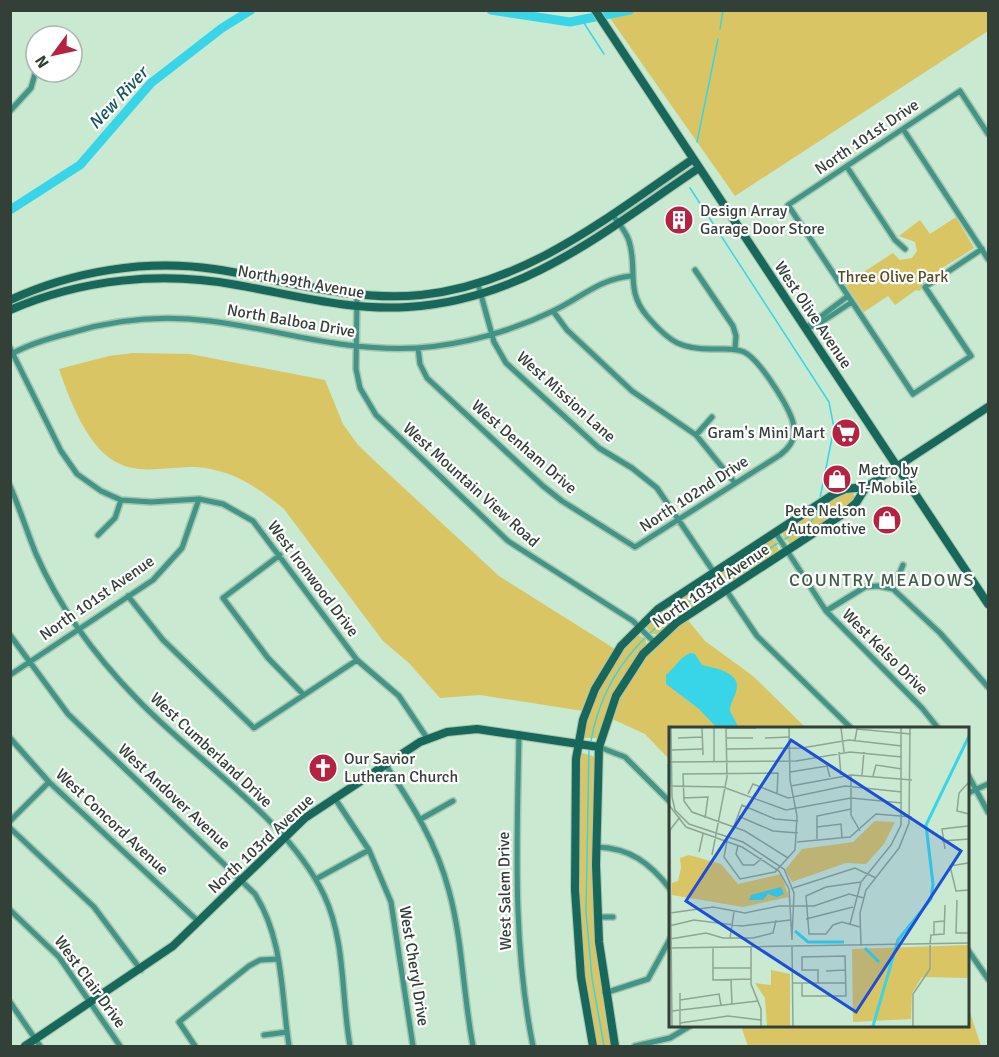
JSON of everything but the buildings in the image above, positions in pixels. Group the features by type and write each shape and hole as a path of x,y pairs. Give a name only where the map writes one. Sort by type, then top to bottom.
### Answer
{"main road":[{"name":"West Olive Avenue","path":"595,10 988,604"},
{"name":"North 99th Avenue","path":"10,300 53,283 106,271 181,267 215,269 357,295 410,296 478,284 534,262 612,214 693,159"},
{"name":"North 99th Avenue","path":"10,310 42,298 104,283 164,277 213,281 357,307 409,307 481,294 542,271 699,168"},
{"path":"213,281 215,269"},
{"name":"North 103rd Avenue","path":"25,1047 38,1043 173,946 285,837 334,797 427,738 467,729 519,734 599,747 607,719 623,682 654,642 685,616 851,508 866,487 988,406"},
{"name":"North 103rd Avenue","path":"578,744 586,712 600,680 618,651 639,626 667,602 840,491 866,487"},
{"path":"578,744 576,928 582,987 593,1047"},
{"path":"599,747 597,917 605,993 615,1047"}],"street":[{"path":"11,111 32,84"},
{"name":"North 101st Drive","path":"848,296 788,205 960,91 988,134"},
{"path":"903,129 988,259"},
{"path":"847,167 894,240 905,249"},
{"path":"612,214 630,243 634,294 642,309 673,341 692,350 735,349 736,336 733,326 695,270"},
{"path":"805,329 813,320 848,296 913,394 971,356 925,287 982,249"},
{"name":"North Balboa Drive","path":"11,352 114,321 173,318 212,321 354,347 418,348 491,333 553,311 609,279 631,276"},
{"name":"West Mission Lane","path":"478,284 496,349 506,363 599,448 648,479 680,519 758,636 849,727"},
{"name":"West Mountain View Road","path":"357,295 354,347 360,388 368,404 387,428 518,549 639,626 654,642"},
{"path":"805,329 817,325 852,302"},
{"path":"553,311 567,330 632,391 696,435 735,483"},
{"name":"West Denham Drive","path":"418,348 420,364 427,378 543,486 562,501 635,547"},
{"name":"North 102nd Drive","path":"635,547 780,455 793,440 795,429 791,416 761,368 746,353 735,349"},
{"name":"West Ironwood Drive","path":"11,352 70,464 90,484 121,500 151,502 199,499 223,504 253,521 357,660 399,696 427,738"},
{"path":"696,435 712,417"},
{"name":"West Cumberland Drive","path":"10,486 37,556 78,629 109,670 139,702 285,837 316,879 329,907 338,941 350,1047"},
{"name":"North 101st Avenue","path":"10,675 153,580 182,548 199,499"},
{"path":"98,535 115,518 121,500"},
{"name":"West Kelso Drive","path":"775,532 826,611 915,700 936,727"},
{"path":"280,555 223,598 268,658 304,694"},
{"path":"893,589 903,565"},
{"path":"826,611 866,587 878,586 893,589 940,633 988,687"},
{"path":"128,596 163,640 254,728 357,660"},
{"name":"West Andover Avenue","path":"10,634 61,705 88,735 242,879 267,914 278,958 289,1047"},
{"name":"West Salem Drive","path":"519,734 517,921 524,993 533,1047"},
{"name":"West Concord Avenue","path":"10,738 49,782 199,922"},
{"path":"599,747 625,757 669,801"},
{"path":"385,764 421,819 446,877 455,919 473,1047"},
{"path":"969,777 988,812"},
{"path":"10,821 49,782"},
{"path":"969,792 988,784"},
{"name":"West Cheryl Drive","path":"334,797 369,850 385,883 394,916 412,1047"},
{"path":"421,819 453,801"},
{"path":"10,828 94,907 141,970"},
{"path":"597,847 621,849 636,855 669,888"},
{"path":"316,879 369,850"},
{"path":"446,877 453,875"},
{"name":"West Clair Drive","path":"10,910 59,957 120,1047"},
{"path":"597,917 613,917"},
{"path":"605,993 648,979 669,941"},
{"path":"969,951 988,979"},
{"path":"195,1047 179,1022 249,966 260,960 278,958"},
{"path":"10,1002 38,1043"},
{"path":"635,1047 670,1038 688,1027"},
{"path":"264,1035 287,1032"}],"green space":[{"path":"605,11 988,11 988,31 735,196"},
{"name":"Three Olive Park","path":"956,217 974,248 925,279 920,291 916,290 895,305 888,296 864,312 845,284 893,253 900,260 912,258 917,251 915,242 899,236 920,220 930,234"},
{"path":"133,353 190,354 325,380 343,424 358,445 379,465 499,576 615,649 599,674 583,711 480,695 440,698 409,663 383,641 284,509 264,493 232,475 208,468 141,469 131,468 111,459 93,441 79,418 59,369 109,356"},
{"path":"852,491 855,497 850,505 790,544 783,536 783,530 840,493"},
{"path":"771,538 776,541 779,552 730,584 721,574 722,570"},
{"path":"711,578 718,587 715,594 658,634 652,634 645,626 660,610"},
{"path":"687,619 705,641 753,676 805,727 669,727 669,759 645,734 610,718 616,703 641,663"},
{"path":"636,633 646,640 646,647 617,686 598,738 585,738 583,733 603,680 617,655"},
{"path":"583,753 595,757 594,918 611,1046 595,1046 586,1001 578,929 579,756"},
{"path":"969,1009 981,1046 748,1046 741,1027 969,1027"}],"water":[{"path":"690,653 695,654 702,665 731,675 737,685 730,711 738,727 716,727 699,709 666,684 666,675"}],"waterway":[{"name":"New River","path":"10,210 80,165 151,83 222,28 251,10"},
{"name":"New River","path":"491,10 570,22 630,10"},
{"path":"720,29 723,10"},
{"path":"582,20 604,54"},
{"path":"697,142 718,39"},
{"path":"690,188 829,402 834,428 820,498"},
{"path":"782,541 810,523 820,508"},
{"path":"722,580 778,543"},
{"path":"591,741 598,713 608,689 636,647 674,613 718,582"},
{"path":"589,749 586,912 592,978 604,1046"}],"place":[{"name":"Design Array Garage Door Store","path":"679,220"},
{"name":"Gram's Mini Mart","path":"846,433"},
{"name":"Metro by T-Mobile","path":"837,479"},
{"name":"Pete Nelson Automotive","path":"887,520"},
{"name":"Our Savior Lutheran Church","path":"323,768"}],"district":[{"name":"COUNTRY MEADOWS","path":"882,580"}]}
